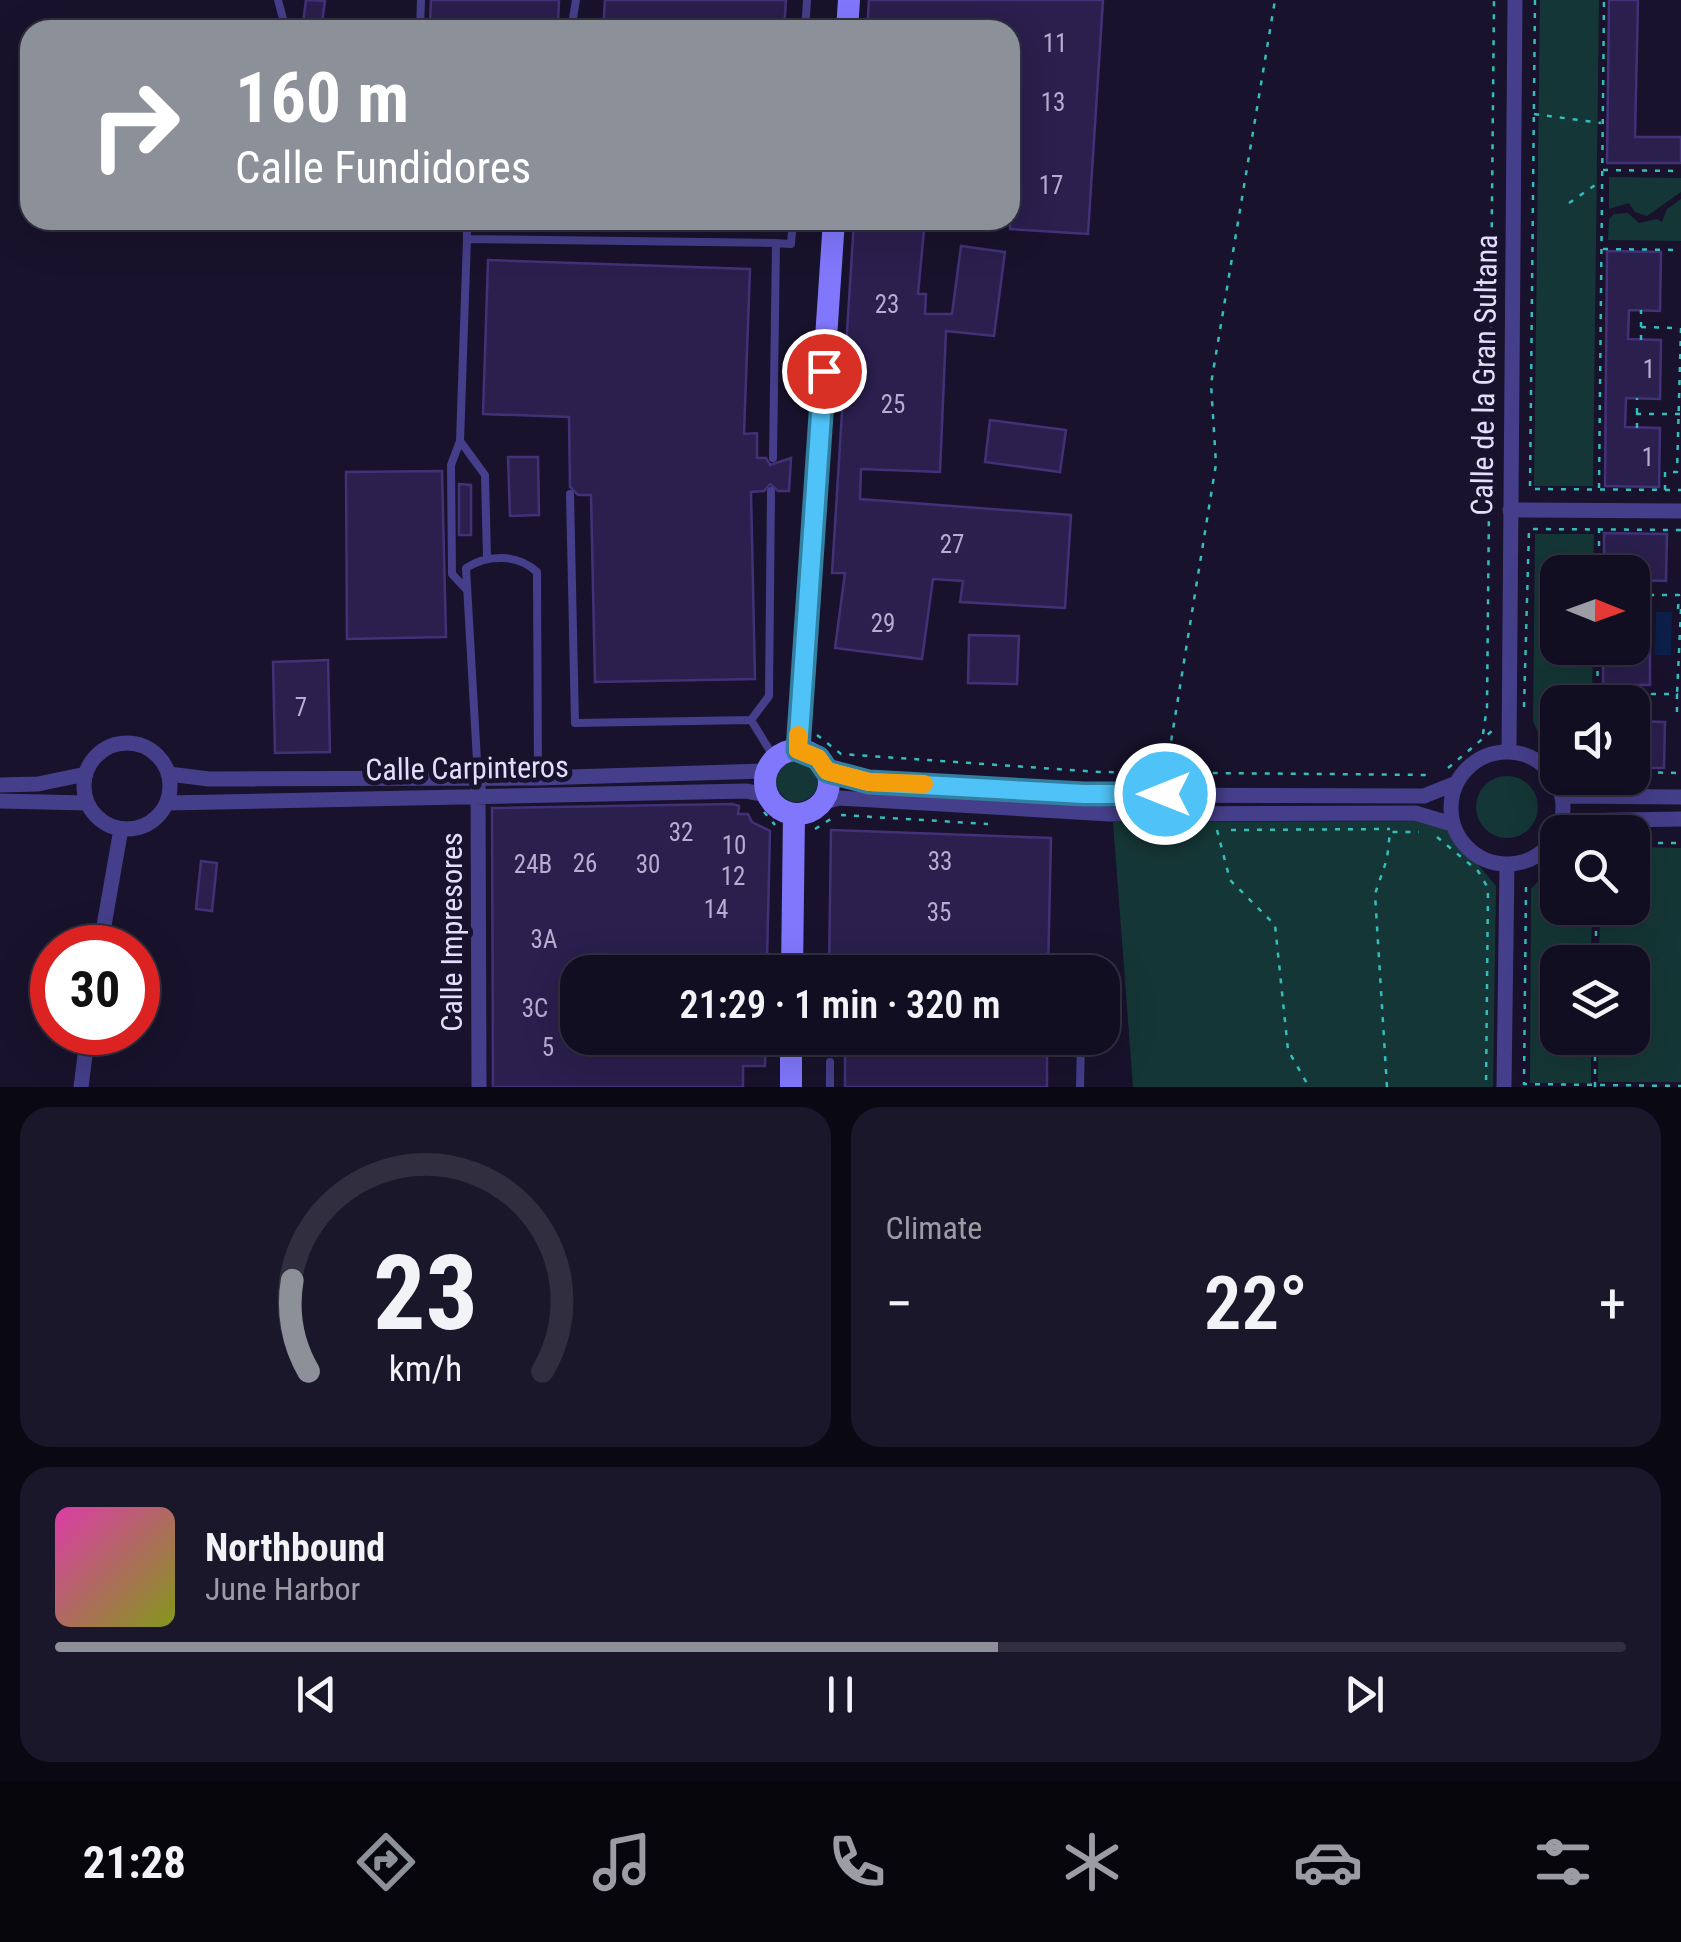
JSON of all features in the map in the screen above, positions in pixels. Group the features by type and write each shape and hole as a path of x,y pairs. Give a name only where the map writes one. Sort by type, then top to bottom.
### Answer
{"street":[{"name":"Calle de la Gran Sultana","path":"1509,750 1515,0"},
{"path":"798,750 833,230"},
{"path":"1510,510 1681,511"},
{"path":"122,743 144,746 157,754 169,774 168,803 154,821 121,829 96,816 88,803 86,774 96,757 122,743"},
{"path":"798,750 771,765 768,795 774,804 794,814 809,812 839,798 1109,814 1414,813 1452,824"},
{"path":"798,750 818,758 827,771 828,788 822,803"},
{"path":"827,771 869,782 1084,794 1165,787 1424,796 1454,784 1477,758 1509,750 1533,757 1552,772 1563,796 1563,815"},
{"name":"Calle Carpinteros","path":"168,803 771,765"},
{"path":"0,785 38,784 86,774"},
{"name":"Calle Carpinteros","path":"169,774 209,779 746,791 768,795"},
{"path":"1454,784 1452,824 1466,848 1492,864 1531,860 1540,853"},
{"name":"Calle Impresores","path":"478,786 479,1087"},
{"path":"1563,796 1681,798"},
{"path":"0,802 88,803"},
{"path":"792,955 794,814"},
{"path":"1650,820 1681,820"},
{"path":"104,925 121,829"},
{"path":"1504,1087 1507,865"},
{"path":"80,1087 85,1055"},
{"path":"790,1087 791,1055"}],"lane":[{"path":"467,230 460,440 451,465 452,574 467,590"},
{"path":"467,239 792,244 793,230"},
{"path":"773,458 776,243"},
{"path":"460,440 484,475 487,559"},
{"path":"751,720 769,696 771,491"},
{"path":"570,494 575,724 751,720"},
{"path":"478,786 466,568 487,559 526,561 537,572 538,778"},
{"path":"751,720 771,765"},
{"path":"1080,1087 1081,1055"},
{"path":"830,1062 830,1087"}],"path":[{"path":"1165,787 1216,464 1211,384 1275,0"},
{"path":"1089,779 1165,787 1424,782 1424,775 1440,773 1475,745 1486,727 1494,0"},
{"path":"1534,0 1530,488 1681,490"},
{"path":"1598,555 1604,0"},
{"path":"1534,114 1602,124"},
{"path":"1601,170 1681,171"},
{"path":"1569,202 1601,182"},
{"path":"1602,249 1681,250"},
{"path":"1641,340 1642,310"},
{"path":"1642,327 1680,328 1677,472 1665,472 1665,490"},
{"path":"1636,428 1637,398"},
{"path":"1637,414 1679,414"},
{"path":"1487,707 1527,707 1529,529 1681,530"},
{"path":"1650,595 1679,596 1677,720"},
{"path":"1650,701 1652,694 1679,694"},
{"path":"1650,772 1681,772"},
{"path":"1217,830 1230,880 1275,925 1288,1050 1309,1087"},
{"path":"1387,1087 1375,894 1388,859 1390,832 1423,832 1439,838 1486,879 1486,1087"},
{"path":"1650,843 1681,844"},
{"path":"1526,887 1524,1084 1681,1086"},
{"path":"1594,1086 1595,1055"}],"green space":[{"path":"1540,0 1599,0 1593,486 1534,486"},
{"path":"1609,177 1681,178 1681,192 1647,216 1635,212 1629,203 1609,209"},
{"path":"1681,199 1681,241 1608,240 1609,219 1614,214 1628,213 1639,223 1657,219 1662,222 1667,209"},
{"path":"1535,534 1594,534 1593,555 1540,555 1540,665 1593,665 1592,685 1540,685 1540,737 1533,721"},
{"path":"797,760 812,766 818,781 812,796 797,802 782,796 776,781 782,766"},
{"path":"1507,776 1529,785 1538,807 1529,829 1507,838 1485,829 1476,807 1485,785"},
{"path":"1442,821 1496,886 1493,1087 1133,1087 1113,822"},
{"path":"1650,847 1681,848 1681,1082 1598,1082 1598,1055 1650,1055 1650,945 1599,945 1600,925 1650,925"},
{"path":"1540,880 1540,925 1592,925 1591,945 1540,945 1540,1055 1591,1055 1591,1083 1530,1083 1531,889"}],"water":[{"path":"1656,612 1672,612 1671,655 1655,655"}],"building":[{"path":"306,0 325,1 322,20 303,20"},
{"path":"431,0 559,0 558,20 430,20"},
{"path":"605,0 786,0 785,20 604,20"},
{"path":"869,0 1103,0 1088,234 1020,230 1020,20 868,20"},
{"path":"1609,0 1638,0 1635,137 1681,137 1681,163 1607,163"},
{"path":"853,230 924,230 918,294 926,294 925,314 952,314 961,246 1005,252 994,336 946,331 940,472 861,469 860,499 1071,515 1065,608 960,602 963,581 933,579 922,659 835,648 845,573 832,573"},
{"path":"1607,251 1661,252 1660,311 1629,310 1628,339 1661,340 1660,399 1626,398 1625,427 1660,428 1659,487 1605,486"},
{"path":"488,260 750,269 744,434 757,433 757,458 766,458 770,465 791,458 789,491 778,491 770,484 764,491 751,492 755,679 595,682 591,495 578,495 570,487 569,417 483,414"},
{"path":"990,420 1066,430 1060,472 985,462"},
{"path":"508,457 538,457 539,515 510,516"},
{"path":"442,471 446,637 347,639 346,472"},
{"path":"459,484 471,485 471,535 459,535"},
{"path":"1604,533 1667,534 1666,581 1650,581 1650,555 1604,555"},
{"path":"969,635 1019,636 1017,684 968,683"},
{"path":"328,660 330,752 275,753 273,662"},
{"path":"1603,665 1650,665 1650,685 1603,685"},
{"path":"1650,722 1665,722 1664,768 1650,768"},
{"path":"732,804 739,806 738,814 748,814 752,822 770,831 767,955 560,955 560,1055 765,1055 765,1066 743,1066 743,1087 493,1087 492,808"},
{"path":"831,830 1051,838 1048,955 829,955"},
{"path":"201,861 217,863 212,911 196,909"},
{"path":"845,1055 1047,1055 1047,1087 845,1087"}],"slow traffic":[{"path":"798,735 798,750 818,758 827,771 869,782 924,784"}],"route":[{"path":"824,371 798,750 818,758 827,771 869,782 1084,794 1165,794"}]}
